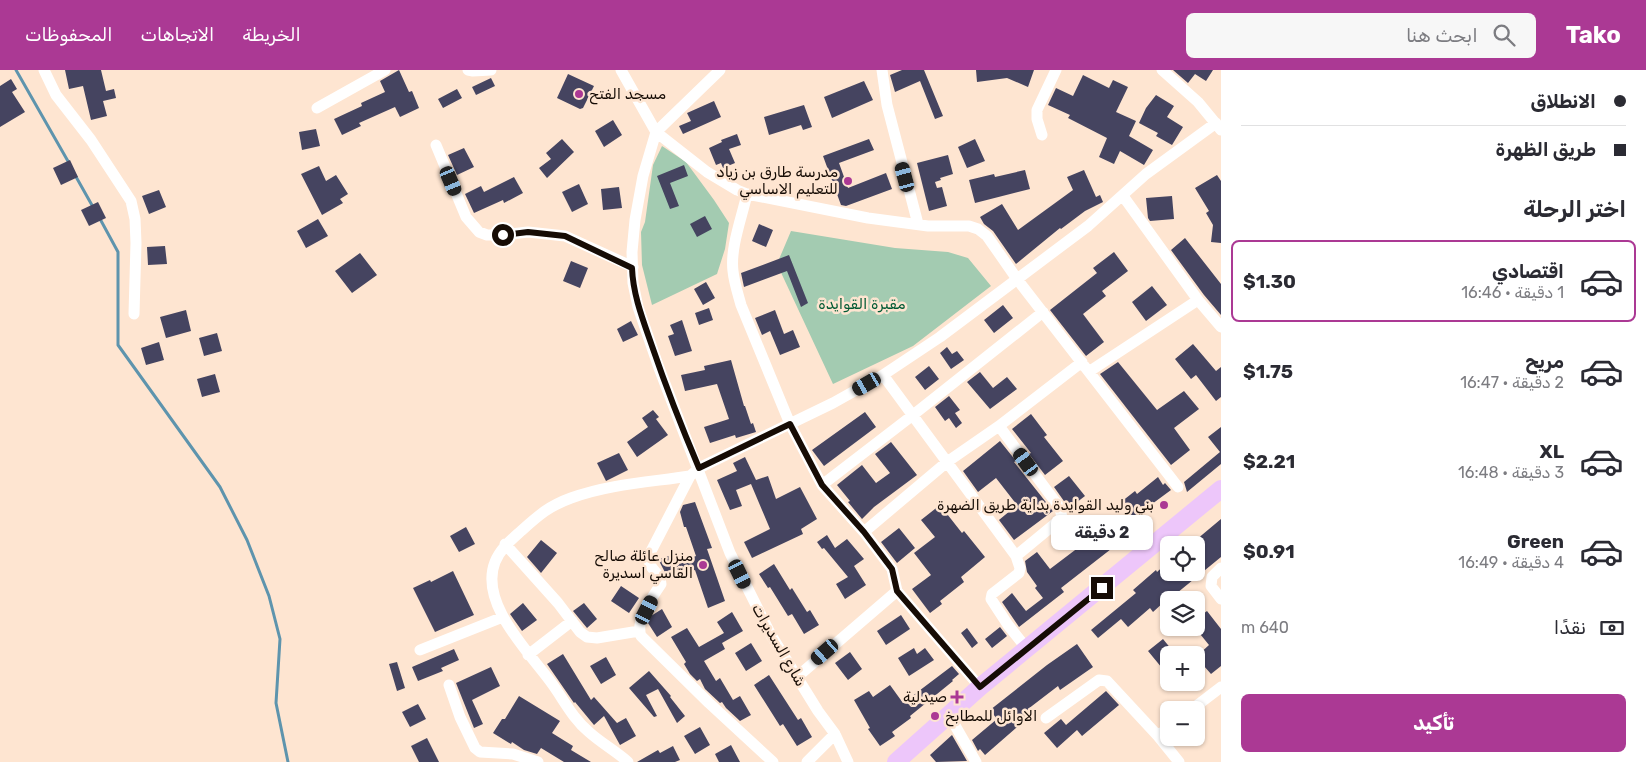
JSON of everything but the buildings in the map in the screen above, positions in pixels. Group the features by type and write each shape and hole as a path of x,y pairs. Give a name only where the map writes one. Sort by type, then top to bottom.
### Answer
{"main road":[{"path":"896,762 980,687 1221,489"}],"street":[{"path":"44,70 56,96 91,140 131,201 135,219 136,243 134,314"},
{"path":"317,108 385,70"},
{"path":"468,70 473,72 491,70"},
{"path":"621,70 656,132 708,172 737,190 747,194 868,218 978,229 987,236 1017,279 1178,487"},
{"path":"656,132 720,70"},
{"path":"882,70 887,105 918,224"},
{"path":"1042,135 1037,118 1037,110 1056,70"},
{"path":"628,762 588,732 571,712 550,680 528,655 503,617 496,600 492,581 494,562 505,544 548,507 598,490 695,472 833,403 884,374 940,337 1088,226 1146,174 1219,126 1198,102 1162,70"},
{"name":"شارع السديرات","path":"656,132 643,176 635,220 632,268 638,307 695,472 740,574 771,635 818,711 835,734 846,757 858,762"},
{"path":"436,145 466,217 479,232 487,235 528,232 565,236 632,268"},
{"path":"747,194 733,252 732,270 741,305 790,424 822,485 864,532 892,569 897,591 980,687"},
{"path":"1123,196 1198,300 1221,327"},
{"path":"864,532 947,462 1086,367 1157,328 1198,300"},
{"path":"822,485 1043,312"},
{"path":"884,374 1016,556 1020,568 1019,573 992,594 991,599 1008,625 1028,649"},
{"path":"999,426 1062,513 1062,518 1016,556"},
{"path":"695,472 648,557 650,567 659,575 661,584 640,623 639,631 641,636 709,703 773,762"},
{"path":"505,544 558,602 580,632 587,637 597,638 639,631"},
{"path":"1221,568 1212,577 1211,586 1221,599"},
{"path":"797,677 897,591"},
{"path":"420,650 503,617"},
{"path":"528,655 572,621"},
{"path":"1046,718 1099,680 1107,681 1158,736 1179,762"},
{"path":"449,685 460,717 475,748 480,752 513,754 538,762"},
{"path":"1203,701 1221,687"},
{"path":"949,715 976,762"},
{"path":"807,762 835,734"}],"green space":[{"path":"662,146 686,162 729,223 725,249 717,274 652,305 642,265 641,232 645,222 653,165"},
{"name":"مقبرة القوايدة","path":"791,231 895,248 948,252 968,258 991,286 913,346 833,384 777,264"}],"waterway":[{"path":"16,70 69,163"},
{"path":"75,175 93,207"},
{"path":"99,217 118,252 118,345 220,487 247,540 269,596 280,639 276,703 288,762"}],"place":[{"name":"مسجد الفتح","path":"579,94"},
{"name":"مدرسة طارق بن زياد للتعليم الاساسي","path":"848,181"},
{"name":"بني وليد القوايدة بداية طريق الضهرة","path":"1164,505"},
{"name":"منزل عائلة صالح القاسي اسديرة","path":"703,565"},
{"name":"صيدلية","path":"957,697"},
{"name":"الاوائل للمطابخ","path":"935,716"}],"route":[{"path":"503,235 528,232 565,236 632,268 638,307 659,368 699,468 790,424 822,485 864,532 892,569 897,591 980,687 1102,588"}]}
